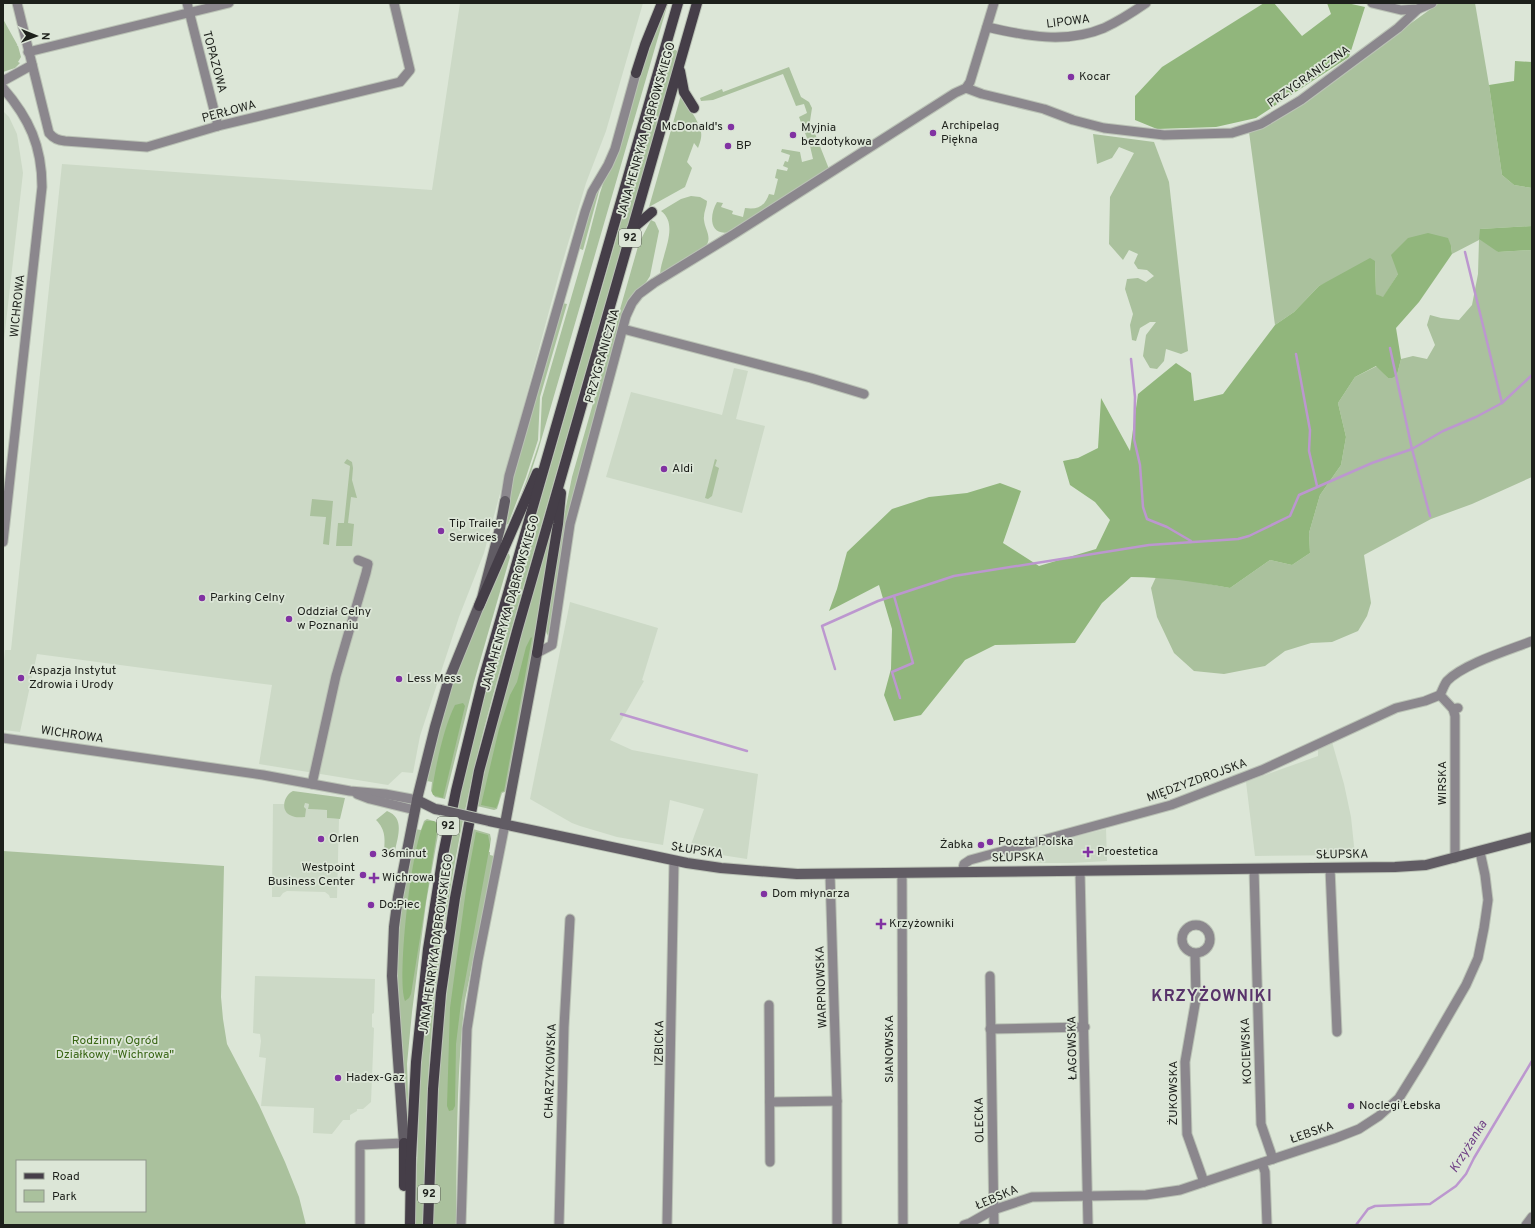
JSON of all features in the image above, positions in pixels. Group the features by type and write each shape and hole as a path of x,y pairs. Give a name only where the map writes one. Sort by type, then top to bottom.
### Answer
{"main road":[{"path":"636,73 645,45 662,3"},
{"name":"JANA HENRYKA DĄBROWSKIEGO","path":"410,1222 416,1062 426,965 443,854 457,785 475,712 678,3"},
{"name":"JANA HENRYKA DĄBROWSKIEGO","path":"428,1225 435,1057 448,944 459,871 486,740 697,3"},
{"path":"680,64 680,76 683,89 694,108"},
{"path":"632,229 652,212"},
{"path":"479,606 551,444"},
{"path":"537,653 558,524 562,473"},
{"path":"404,1143 404,1183 410,1222"}],"street":[{"path":"3,81 32,65 17,3"},
{"name":"TOPAZOWA","path":"187,3 218,126"},
{"path":"28,52 229,3"},
{"name":"PERŁOWA","path":"32,65 49,133 53,137 58,140 147,147 218,126 400,82 410,70 394,3"},
{"path":"966,88 974,74 994,3"},
{"name":"LIPOWA","path":"987,26 1031,36 1050,38 1089,33 1105,28 1146,3"},
{"path":"1372,3 1401,10 1418,9 1432,3"},
{"name":"PRZYGRANICZNA","path":"537,653 552,646 570,524 622,329 632,303 639,294 654,283 734,234 955,93 966,88 982,94 1044,109 1073,120 1104,128 1164,135 1232,133 1261,124 1301,100 1398,28 1418,9"},
{"path":"360,1225 360,1144 404,1143 392,970 396,912 416,805 433,732 446,687 479,606 500,528 511,469 588,203 596,183 613,154 636,73"},
{"name":"WICHROWA","path":"3,88 16,103 32,131 41,167 42,199 3,542"},
{"path":"622,329 811,378 864,394"},
{"path":"312,784 336,676 366,574 368,564 358,560"},
{"path":"1440,695 1447,682 1457,673 1532,641"},
{"path":"461,1225 465,1068 469,1013 506,824 537,653"},
{"name":"WIRSKA","path":"1440,695 1454,707 1455,716 1455,858"},
{"name":"MIĘDZYZDROJSKA","path":"962,872 964,864 970,860 1129,818 1171,805 1220,787 1396,708 1425,701 1440,695"},
{"name":"WICHROWA","path":"3,738 263,775 350,791 385,794 416,805"},
{"name":"SŁUPSKA","path":"416,805 674,861 708,867 759,872 830,874 1395,867 1426,865 1480,852 1532,837"},
{"name":"ŁEBSKA","path":"964,1225 993,1210 1032,1197 1146,1195 1180,1190 1359,1129 1379,1116 1399,1098 1466,985 1478,958 1488,900 1480,852"},
{"name":"IZBICKA","path":"667,1225 674,861"},
{"path":"1330,868 1337,1032"},
{"name":"KOCIEWSKA","path":"1254,869 1261,1124 1272,1159"},
{"name":"ŁAGOWSKA","path":"1080,871 1085,1027 1088,1225"},
{"name":"SIANOWSKA","path":"902,873 903,1225"},
{"name":"WARPNOWSKA","path":"830,874 837,1100 838,1225"},
{"name":"CHARZYKOWSKA","path":"559,1225 564,1027 570,919"},
{"name":"ŻUKOWSKA","path":"1195,954 1196,999 1185,1062 1187,1134 1204,1182"},
{"name":"OLECKA","path":"990,976 994,1225"},
{"path":"769,1004 770,1162"},
{"path":"990,1029 1085,1027"},
{"path":"770,1102 837,1100"},
{"path":"1262,1163 1265,1172 1267,1225"},
{"path":"1526,1225 1532,1217"}],"shaded area":[{"path":"460,3 643,3 606,131 586,183 559,274 484,553 459,617 420,736 413,773 402,772 388,785 259,764 272,685 37,654 20,732 4,730 3,670 5,650 11,650 62,164 432,190"},
{"path":"3,111 9,117 17,134 23,173 3,349"},
{"path":"734,368 748,371 736,419 765,426 742,513 606,477 631,392 722,415"},
{"path":"570,602 658,628 642,680 644,681 610,740 632,750 758,774 747,859 689,850 704,809 670,800 663,845 617,837 580,826 530,799"},
{"path":"1332,742 1344,784 1351,817 1355,855 1255,856 1246,782 1318,756 1318,749"},
{"path":"305,803 309,804 308,809 327,810 327,818 339,819 337,898 330,898 325,892 287,891 280,897 272,897 273,804 284,804 285,808 304,808"},
{"path":"1106,829 1107,861 1034,863 1033,847"},
{"name":"Hadex-Gaz","path":"255,976 375,979 374,1013 372,1014 372,1027 374,1028 371,1102 363,1109 357,1109 357,1111 350,1115 350,1120 343,1120 332,1134 313,1133 314,1108 261,1106 266,1058 259,1057 261,1041 260,1034 253,1033"}],"green space":[{"path":"665,3 668,3 538,451 524,493 513,517 540,440 542,398 600,193 639,73"},
{"path":"1264,3 1274,3 1302,36 1331,14 1327,3 1347,3 1365,7 1349,57 1256,118 1216,127 1157,129 1135,120 1135,96 1162,67"},
{"path":"1439,3 1475,3 1502,175 1514,185 1532,188 1532,226 1480,229 1498,252 1532,250 1532,477 1472,504 1431,519 1364,555 1371,603 1367,616 1358,631 1332,642 1311,643 1285,651 1265,666 1224,674 1194,671 1174,653 1157,617 1151,588 1156,577 1188,580 1230,588 1270,560 1292,565 1310,553 1309,533 1320,495 1341,465 1346,437 1338,403 1355,377 1377,366 1388,378 1397,375 1401,359 1413,356 1427,359 1435,345 1427,325 1430,315 1459,320 1472,305 1478,274 1479,240 1452,254 1451,246 1398,274 1383,298 1376,294 1375,261 1319,286 1294,312 1275,325 1249,132 1306,99"},
{"path":"3,19 18,46 21,57 18,62 20,63 15,68 3,72"},
{"path":"671,49 678,52 509,637 469,792 444,926 434,1003 429,1066 423,1225 415,1225 420,1074 428,994 440,907 460,791 493,665"},
{"path":"1515,61 1532,62 1532,188 1514,185 1502,175 1489,85 1514,81"},
{"path":"789,67 801,97 809,102 812,108 810,121 829,169 730,232 723,233 718,231 713,224 712,219 714,207 717,202 723,203 721,207 733,211 732,214 743,217 745,208 757,208 765,202 769,194 774,195 778,179 775,178 777,169 787,171 788,168 783,166 785,161 788,162 790,155 781,152 782,149 800,152 802,162 813,159 810,146 799,117 807,113 804,104 796,106 783,74 713,100 701,101 700,98 722,89 723,92"},
{"path":"681,95 700,128 700,142 698,148 694,143 687,162 692,168 685,187 649,207"},
{"path":"1093,134 1154,142 1169,182 1188,351 1181,354 1166,349 1164,361 1157,369 1150,368 1143,356 1146,335 1156,322 1150,322 1140,328 1136,341 1132,340 1130,325 1133,314 1125,289 1127,279 1138,278 1146,282 1154,276 1147,270 1138,269 1134,263 1138,254 1129,250 1123,260 1109,244 1110,197 1134,153 1119,147 1112,158 1097,164"},
{"path":"602,180 583,250 578,248 589,209"},
{"path":"691,196 700,197 707,201 704,217 708,234 707,244 705,247 660,274 669,232 669,224 661,211 681,199"},
{"path":"651,220 655,222 659,231 650,276 624,311 596,409 569,513 548,636 545,629 562,526 572,477 639,243"},
{"path":"1532,226 1532,250 1498,252 1479,239 1480,229"},
{"path":"1428,233 1448,238 1452,254 1419,302 1396,328 1401,359 1397,375 1392,378 1388,378 1376,366 1355,377 1338,403 1346,437 1341,465 1320,495 1309,533 1310,553 1292,565 1270,560 1230,588 1181,580 1131,577 1102,603 1075,643 995,645 965,660 921,715 894,721 884,695 891,669 892,629 879,585 829,611 837,589 847,552 892,509 929,497 967,493 1000,483 1021,491 1003,543 1039,566 1096,549 1110,520 1095,502 1070,485 1063,461 1078,458 1098,448 1101,398 1130,451 1138,394 1176,363 1191,373 1194,401 1223,394 1275,325 1294,312 1319,286 1370,258 1375,261 1376,294 1383,297 1398,274 1391,255 1408,238"},
{"path":"562,303 567,304 540,397 538,440 508,524 503,526 508,495"},
{"path":"347,459 352,462 352,480 357,498 351,497 348,523 354,524 352,546 336,546 338,523 344,523 350,466 344,463"},
{"path":"715,459 717,460 715,466 719,468 712,496 708,499 705,498"},
{"path":"312,499 333,501 329,545 323,544 326,517 310,516"},
{"path":"553,522 528,678 507,791 502,793 497,809 494,810 477,806 522,628"},
{"path":"507,554 509,554 510,557 474,682 445,799 435,797 431,791 432,782 427,781 440,722 470,637"},
{"path":"531,637 504,791 501,792 496,808 481,805 499,729 510,695 517,682 526,647"},
{"path":"463,703 465,706 443,798 433,795 432,792 435,771 451,714 455,705"},
{"path":"293,791 345,798 340,819 327,818 327,810 308,809 309,804 305,803 305,817 295,817 288,814 284,808 284,804 287,796"},
{"path":"387,811 393,814 396,818 399,834 395,851 384,853 384,835 382,827 376,820"},
{"path":"427,819 440,823 426,903 412,1012 407,1064 407,1119 396,988 398,920 415,829 421,830 424,821"},
{"path":"426,821 434,821 438,825 411,994 405,1001 403,988 403,966 407,909 416,852 421,832"},
{"path":"473,829 490,834 491,839 489,852 490,855 494,856 465,1000 462,1028 458,1112 456,1225 433,1225 438,1084 443,1034 453,946"},
{"path":"476,832 488,835 490,845 461,1003 456,1044 455,1106 453,1110 449,1111 447,1106 450,1008 468,875"},
{"name":"Rodzinny Ogród Działkowy \"Wichrowa\"","path":"3,851 224,866 221,997 227,1044 259,1105 285,1162 299,1197 306,1225 3,1225"}],"waterway":[{"path":"1465,252 1502,403"},
{"path":"1390,348 1412,449 1430,516"},
{"path":"1296,354 1310,430 1309,451 1317,486"},
{"path":"1131,359 1135,397 1134,439 1140,465 1143,507 1147,519 1167,527 1191,541"},
{"path":"835,669 822,626 878,601 954,576 1149,545 1238,539 1249,536 1290,516 1299,495 1372,463 1412,449 1443,431 1476,417 1502,403 1532,375"},
{"path":"894,596 913,663 892,672 900,698"},
{"path":"621,714 747,751"},
{"name":"Krzyżanka","path":"1356,1225 1368,1209 1375,1206 1430,1204 1456,1186 1466,1174 1532,1061"}],"place":[{"name":"Kocar","path":"1071,77"},
{"name":"McDonald's","path":"731,127"},
{"name":"Archipelag Piękna","path":"933,133"},
{"name":"Myjnia bezdotykowa","path":"793,135"},
{"name":"BP","path":"728,146"},
{"name":"Aldi","path":"664,469"},
{"name":"Tip Trailer Serwices","path":"441,531"},
{"name":"Parking Celny","path":"202,598"},
{"name":"Oddział Celny w Poznaniu","path":"289,619"},
{"name":"Aspazja Instytut Zdrowia i Urody","path":"21,678"},
{"name":"Less Mess","path":"399,679"},
{"name":"Orlen","path":"321,839"},
{"name":"Poczta Polska","path":"990,842"},
{"name":"Żabka","path":"981,845"},
{"name":"Proestetica","path":"1088,852"},
{"name":"36minut","path":"373,854"},
{"name":"Westpoint Business Center","path":"363,875"},
{"name":"Wichrowa","path":"374,878"},
{"name":"Dom młynarza","path":"764,894"},
{"name":"Do:Piec","path":"371,905"},
{"name":"Krzyżowniki","path":"881,924"},
{"name":"Hadex-Gaz","path":"338,1078"},
{"name":"Noclegi Łebska","path":"1351,1106"}],"district":[{"name":"KRZYŻOWNIKI","path":"1212,997"}]}
